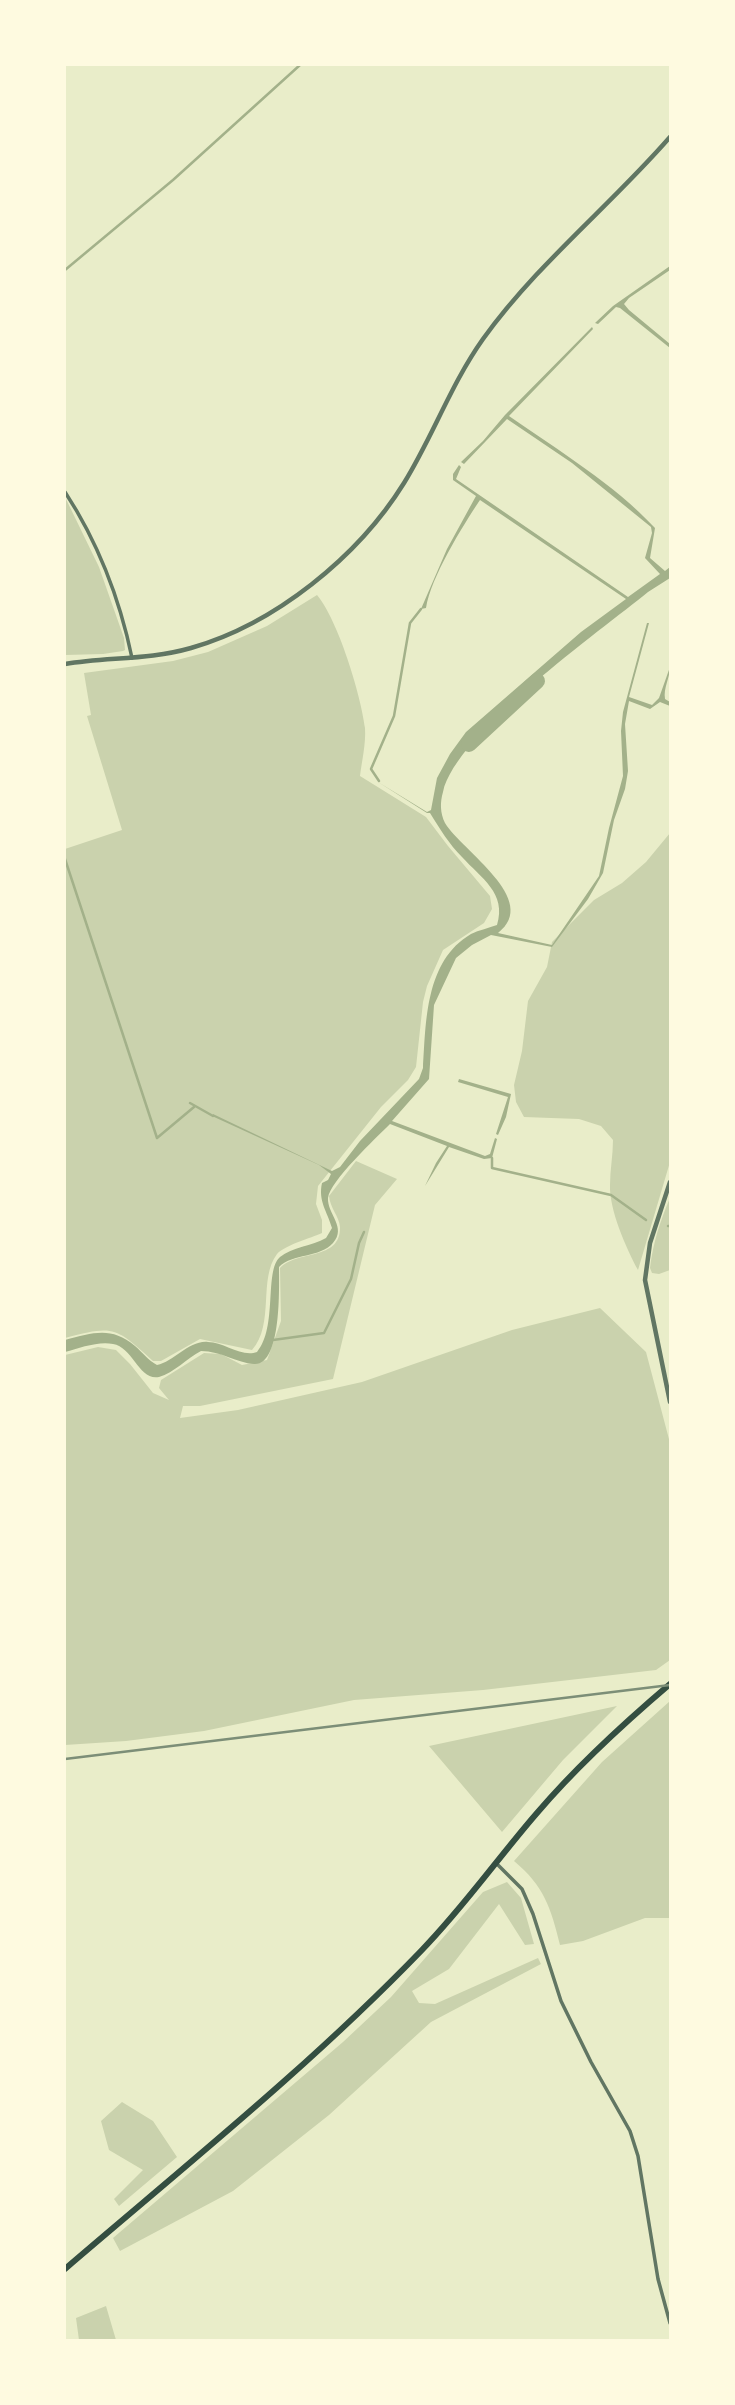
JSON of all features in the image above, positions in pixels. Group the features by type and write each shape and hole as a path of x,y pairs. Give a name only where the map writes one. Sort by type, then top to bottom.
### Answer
{"highway":[{"path":"65,2269 375,1999 425,1948 538,1811 639,1710 670,1684"}],"street":[{"path":"65,664 148,657 190,648 231,634 272,612 309,587 345,555 404,483 466,366 503,314 542,269 670,137"},
{"path":"65,492 103,567 132,658"},
{"path":"670,1182 650,1243 645,1280 670,1402"},
{"path":"495,1862 522,1889 538,1928 561,2001 630,2131 638,2156 657,2279 670,2323"}],"shaded area":[{"path":"670,266 670,270 624,304 670,344 670,348 620,308 616,307 598,324 595,323 613,306"},
{"path":"592,327 509,416 604,482 655,528 650,558 665,571 670,567 670,578 648,592 532,685 474,741 454,768 443,792 442,815 454,834 505,891 510,906 509,920 498,933 552,945 599,876 623,776 623,712 647,623 629,697 652,705 659,698 670,667 665,699 670,702 670,706 660,702 650,709 629,701 625,724 628,771 603,873 588,899 552,947 491,935 456,958 434,1005 429,1079 392,1121 485,1156 490,1154 495,1138 497,1139 492,1158 484,1159 449,1147 425,1186 447,1146 390,1124 354,1160 331,1191 329,1204 338,1231 333,1243 328,1248 292,1259 279,1267 277,1323 270,1352 263,1361 254,1364 201,1351 170,1372 152,1377 120,1346 95,1344 65,1352 65,1340 110,1333 135,1346 157,1365 201,1342 214,1343 245,1353 257,1352 267,1329 275,1264 285,1254 326,1238 332,1228 321,1195 322,1183 328,1180 331,1174 319,1165 212,1116 213,1114 332,1171 340,1167 360,1141 419,1079 423,1068 427,1013 436,976 456,946 471,934 497,925 498,904 490,887 453,847 430,813 427,813 378,782 427,812 431,810 437,778 466,732 581,632 626,599 480,500 441,567 426,608 421,609 447,549 476,496 453,480 453,474 459,465 461,467 456,479 628,597 660,574 645,558 652,533 651,527 572,463 507,419 464,464 461,462"},
{"path":"65,497 99,567 124,638 123,651 65,655"},
{"path":"317,595 340,639 359,697 365,728 360,776 426,817 490,896 492,909 484,923 443,950 427,986 416,1067 408,1080 381,1107 318,1186 316,1204 322,1220 322,1233 281,1251 271,1264 263,1328 252,1350 200,1339 161,1361 153,1361 122,1335 113,1332 94,1331 65,1338 65,849 122,830 87,716 91,715 84,673 173,661 208,652 267,626"},
{"path":"670,833 670,1162 638,1270 615,1217 610,1195 613,1140 601,1126 579,1119 524,1117 516,1102 514,1085 522,1051 528,1001 547,967 552,942 594,900 622,883 646,862"},
{"path":"459,1079 511,1094 506,1117 498,1135 496,1134 508,1097 458,1082"},
{"path":"356,1161 397,1179 375,1205 333,1379 200,1406 183,1406 180,1418 238,1410 362,1382 512,1330 600,1308 646,1352 670,1443 670,1660 656,1670 483,1690 354,1700 204,1731 126,1741 65,1745 65,1355 98,1347 116,1350 153,1393 169,1400 159,1388 161,1380 204,1353 221,1354 242,1365 267,1360 281,1321 280,1268 287,1262 326,1250 338,1238 340,1227 329,1196"},
{"path":"670,1198 670,1270 659,1274 652,1273 650,1268 655,1241"},
{"path":"670,1701 670,1918 645,1918 583,1941 560,1945 545,1898 533,1879 514,1861 602,1762"},
{"path":"617,1706 563,1760 502,1832 429,1746"},
{"path":"507,1882 521,1898 534,1944 525,1945 499,1904 449,1969 412,1991 419,2003 435,2004 538,1958 541,1964 431,2022 329,2115 233,2191 120,2251 113,2238 343,2042 391,1997 483,1892"},
{"path":"122,2102 153,2121 177,2157 119,2206 114,2199 143,2170 109,2150 101,2121"},
{"path":"106,2306 116,2340 79,2340 76,2318"}],"waterway":[{"path":"65,270 173,180 300,65"},
{"path":"379,781 371,769 394,716 410,623 421,609"},
{"path":"469,744 537,681"},
{"path":"65,859 157,1138 194,1107"},
{"path":"190,1103 213,1116"},
{"path":"492,1158 492,1168 611,1195 646,1220"},
{"path":"273,1340 324,1333 351,1279 364,1232"}],"railway":[{"path":"65,1759 670,1685"}]}
